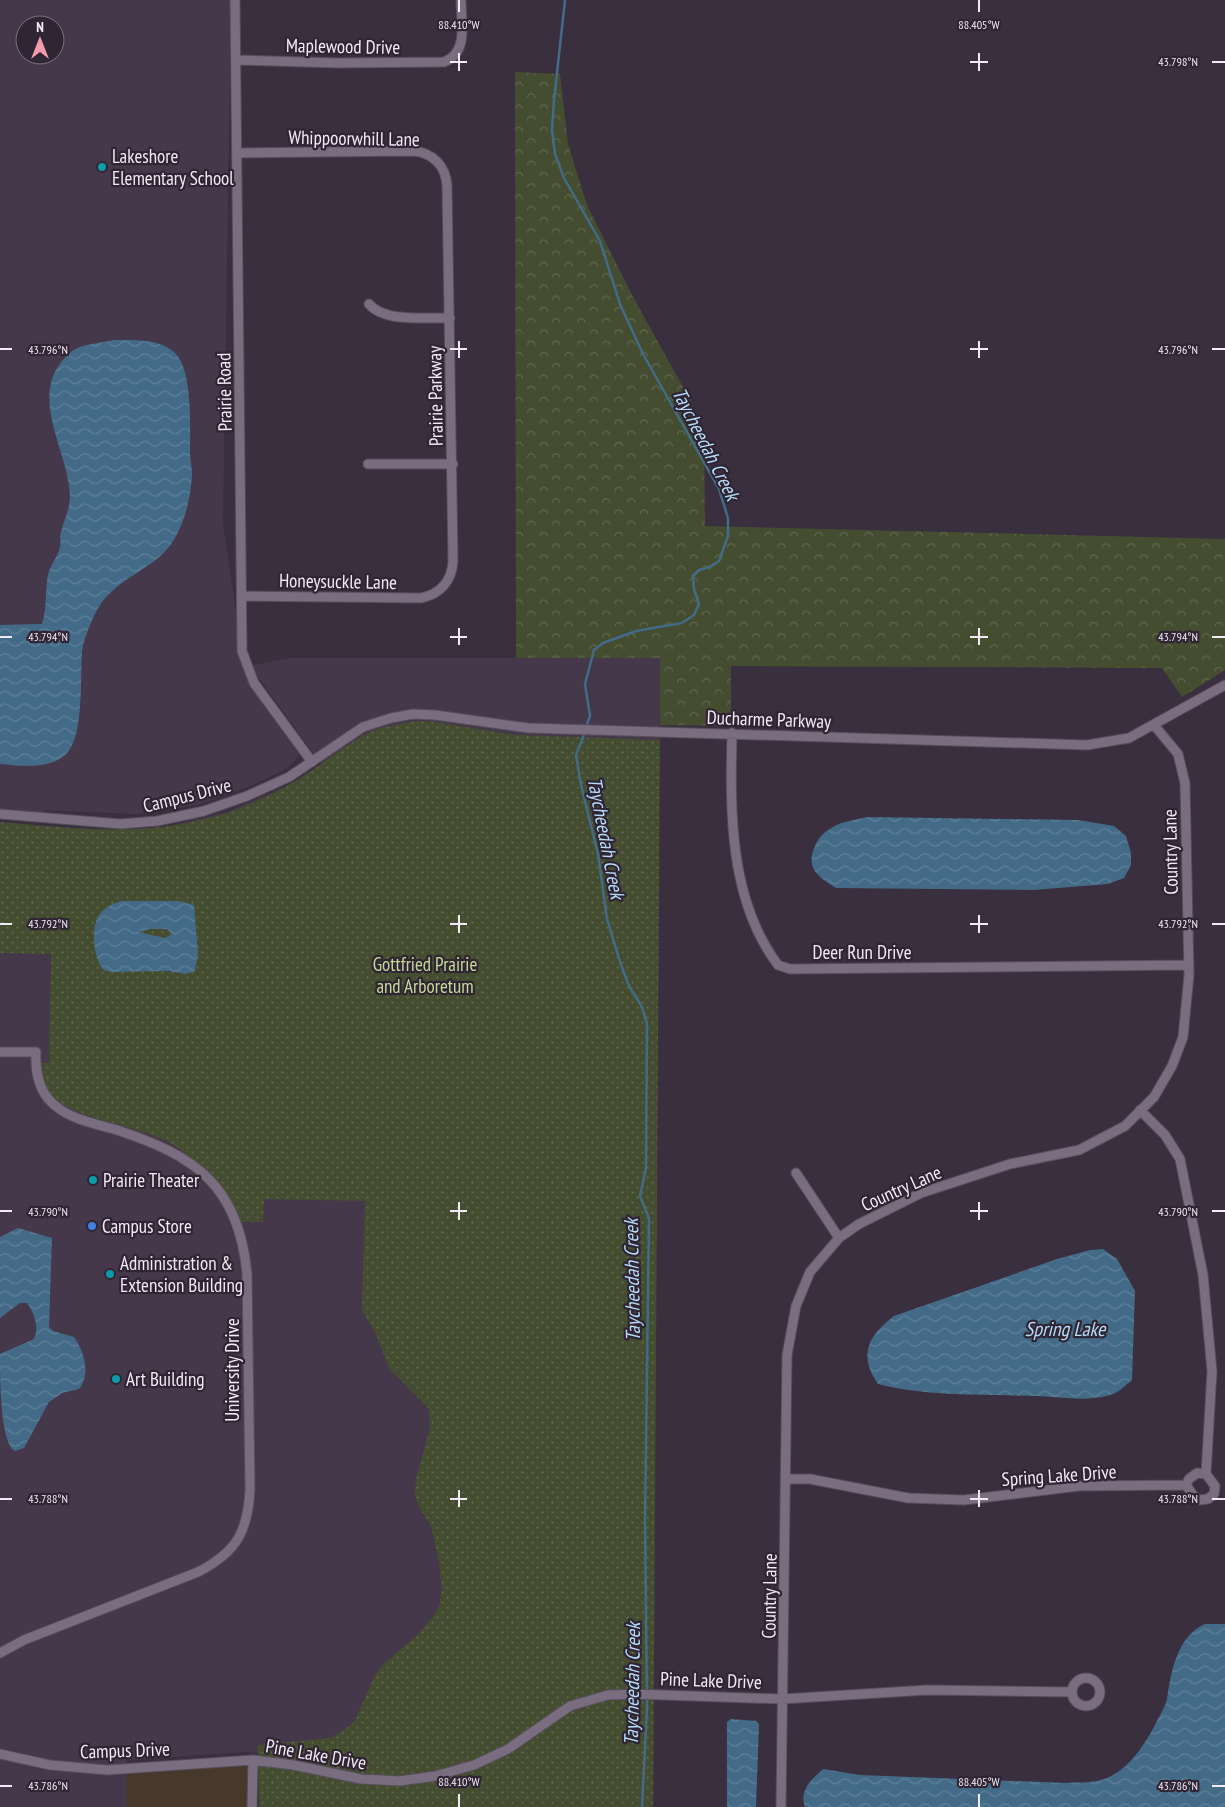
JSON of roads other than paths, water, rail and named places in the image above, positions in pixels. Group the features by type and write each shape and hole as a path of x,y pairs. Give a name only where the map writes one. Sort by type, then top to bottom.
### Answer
{"street":[{"name":"Prairie Road","path":"235,0 242,651 248,671 258,689 312,762"},
{"name":"Maplewood Drive","path":"236,60 370,64 440,62 450,59 457,53 461,43 461,0"},
{"name":"Whippoorwhill Lane","path":"237,153 418,151 432,157 440,164 446,175 448,190"},
{"name":"Prairie Parkway","path":"433,594 446,583 453,566 448,190"},
{"path":"369,304 378,313 387,316 450,318"},
{"path":"368,464 452,464"},
{"name":"Honeysuckle Lane","path":"242,596 417,598 433,594"},
{"name":"Ducharme Parkway","path":"312,762 363,727 403,715 435,715 500,725 575,730 732,733 968,743 1087,745 1129,738 1225,685"},
{"name":"Country Lane","path":"780,1807 787,1479 787,1355 796,1306 810,1272 839,1238 859,1224 921,1193 1010,1164 1079,1150 1125,1126 1154,1097 1163,1082 1183,1037 1189,965 1185,783 1178,754 1154,725"},
{"name":"Deer Run Drive","path":"732,733 731,815 744,893 761,941 778,966 790,969 933,969 1189,965"},
{"name":"Campus Drive","path":"0,814 104,823 157,821 204,811 247,796 289,777 312,762"},
{"name":"University Drive","path":"0,1052 36,1052 36,1069 40,1085 56,1107 68,1115 171,1150 205,1175 230,1208 242,1240 248,1274 250,1489 248,1510 242,1533 234,1546 222,1559 198,1572 24,1640 0,1653"},
{"path":"1140,1110 1165,1135 1180,1159 1203,1275 1212,1371 1206,1474 1215,1486 1214,1494 1208,1499 1199,1500 1186,1485"},
{"path":"796,1173 839,1238"},
{"name":"Spring Lake Drive","path":"787,1479 810,1479 908,1498 964,1500 1079,1486 1186,1485 1189,1479 1197,1473 1206,1474"},
{"name":"Pine Lake Drive","path":"253,1760 293,1765 361,1779 384,1781 418,1779 459,1770 488,1759 525,1738 561,1710 583,1701 608,1695 641,1694 782,1699 927,1690 1072,1692"},
{"name":"Campus Drive","path":"0,1754 50,1765 106,1770 253,1760"},
{"path":"252,1807 253,1760"}],"water":[{"path":"113,340 154,342 169,348 181,361 188,385 192,474 183,522 168,548 158,558 112,591 102,602 94,616 86,634 83,648 77,732 68,752 54,762 36,766 0,764 0,625 42,624 45,612 48,575 59,551 60,536 70,501 68,478 52,422 50,385 57,368 74,350"},
{"path":"867,817 1078,820 1114,826 1126,836 1131,853 1131,865 1124,878 1108,884 1033,890 836,888 815,871 812,854 815,846 822,835 837,825"},
{"path":"121,901 179,901 194,905 198,953 195,971 186,974 169,971 111,972 104,970 95,952 94,929 102,911","holes":["151,929 167,929 172,934 165,938 138,932"]},
{"path":"18,1228 52,1238 49,1327 53,1331 74,1337 81,1349 85,1363 85,1377 79,1389 62,1393 49,1402 24,1448 15,1451 6,1435 2,1407 0,1354 34,1339 36,1330 34,1316 27,1303 20,1303 0,1318 0,1237"},
{"name":"Spring Lake","path":"1103,1249 1117,1259 1135,1291 1132,1380 1116,1393 1083,1399 937,1393 878,1384 872,1374 867,1355 872,1339 885,1323 894,1316 1057,1259 1090,1250"},
{"path":"1205,1624 1225,1624 1225,1807 805,1807 805,1790 810,1781 823,1769 860,1775 1066,1783 1093,1782 1116,1774 1124,1768 1144,1744 1165,1706 1173,1667 1182,1646 1195,1630"},
{"path":"731,1719 756,1721 759,1724 756,1807 727,1807 727,1722"}],"waterway":[{"name":"Taycheedah Creek","path":"565,0 552,130 555,154 564,178 600,241 620,304 643,354 719,489 728,518 728,536 719,561 710,567 699,570 693,576 694,589 699,604 694,615 682,623 636,631 603,643 594,650 585,684 590,716 586,727"},
{"name":"Taycheedah Creek","path":"585,732 576,755 581,785 598,854 607,919 621,965 629,986 642,1007 647,1024 646,1168 640,1196 649,1218 645,1521 647,1708 642,1807"}],"place":[{"name":"Lakeshore Elementary School","path":"102,167"},
{"name":"Prairie Theater","path":"93,1180"},
{"name":"Campus Store","path":"92,1226"},
{"name":"Administration & Extension Building","path":"110,1274"},
{"name":"Art Building","path":"116,1379"}],"park label":[{"name":"Gottfried Prairie and Arboretum","path":"425,975"}]}
